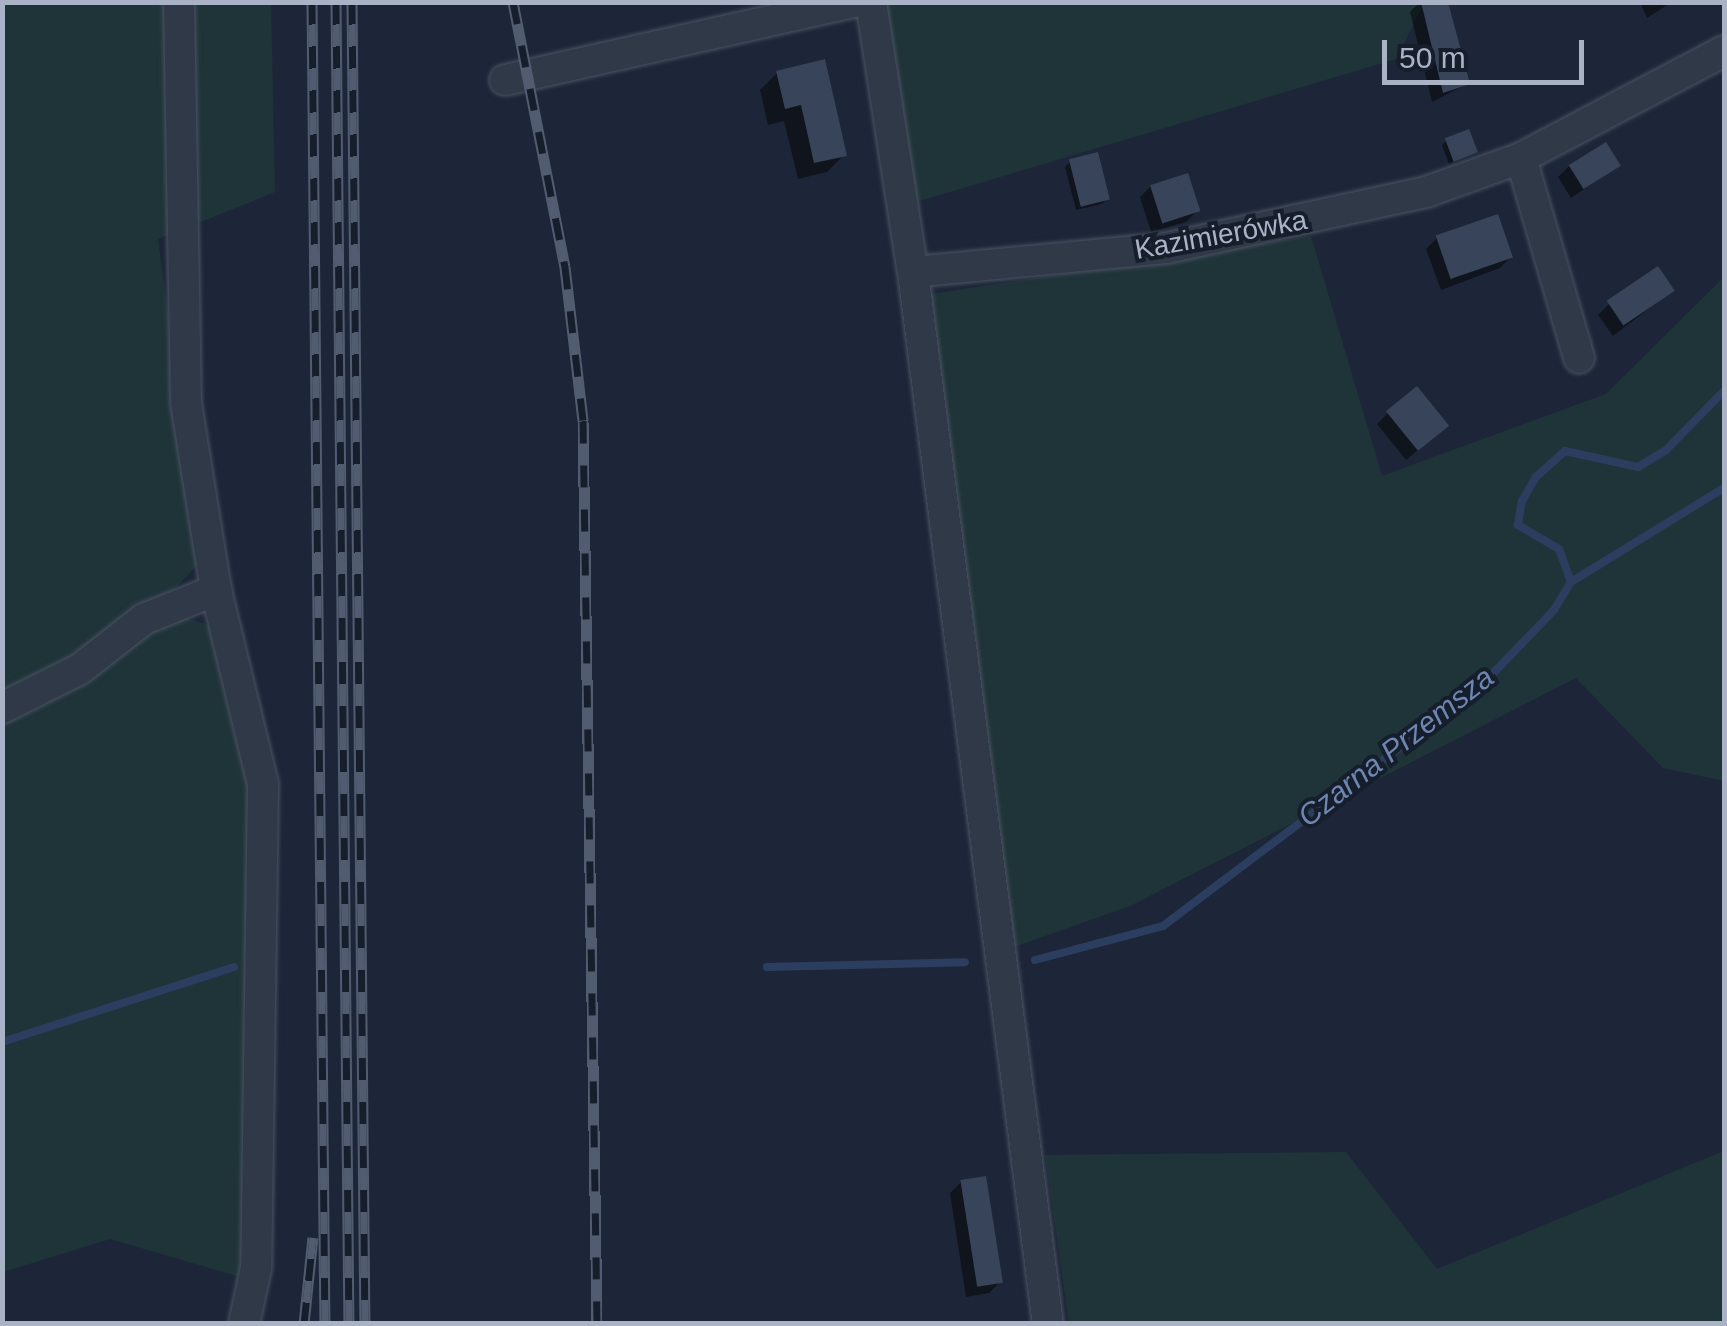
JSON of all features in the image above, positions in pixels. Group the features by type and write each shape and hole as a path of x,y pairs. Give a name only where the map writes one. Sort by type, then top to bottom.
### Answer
{"street":[{"path":"179,2 186,403 216,590 263,784 256,1268 244,1324"},
{"path":"504,80 855,2"},
{"path":"872,2 914,272 1048,1324"},
{"name":"Kazimierówka","path":"914,272 1167,248 1359,209 1521,158 1724,51"},
{"path":"1521,158 1579,358"},
{"path":"2,708 80,669 144,619 216,590"}],"green space":[{"path":"3,3 271,3 275,192 158,239 201,560 179,585 65,669 3,697"},
{"path":"885,3 1424,3 1396,59 906,205"},
{"path":"1311,236 1382,476 1606,394 1724,277 1724,781 1663,768 1576,678 1130,906 1014,947 924,295"},
{"path":"183,617 215,627 276,784 261,1283 110,1239 3,1272 3,718 158,624"},
{"path":"1724,1151 1724,1324 1069,1323 1045,1155 1346,1152 1437,1269"}],"building":[{"path":"1421,2 1448,2 1470,84 1443,93"},
{"path":"825,59 847,156 814,163 801,105 785,109 776,71"},
{"path":"1469,129 1478,152 1454,162 1445,138"},
{"path":"1606,142 1621,166 1584,189 1569,165"},
{"path":"1098,152 1110,200 1081,207 1069,159"},
{"path":"1188,173 1200,211 1162,223 1150,185"},
{"path":"1498,214 1513,257 1451,279 1436,235"},
{"path":"1658,266 1675,291 1623,326 1607,301"},
{"path":"1417,386 1449,426 1418,451 1386,411"},
{"path":"986,1176 1003,1283 977,1287 960,1180"}],"waterway":[{"name":"Czarna Przemsza","path":"1035,960 1163,926 1478,689 1554,610 1571,582 1559,549 1518,525 1522,501 1536,477 1565,451 1638,467 1666,450 1724,391"},
{"path":"1571,582 1724,488"},
{"name":"Czarna Przemsza","path":"767,967 965,962"},
{"name":"Czarna Przemsza","path":"2,1042 234,967"}],"railway":[{"path":"312,2 325,1324"},
{"path":"336,2 349,1324"},
{"path":"352,2 365,1324"},
{"path":"513,2 565,267 583,421 597,1324"},
{"path":"304,1324 313,1237"}]}
